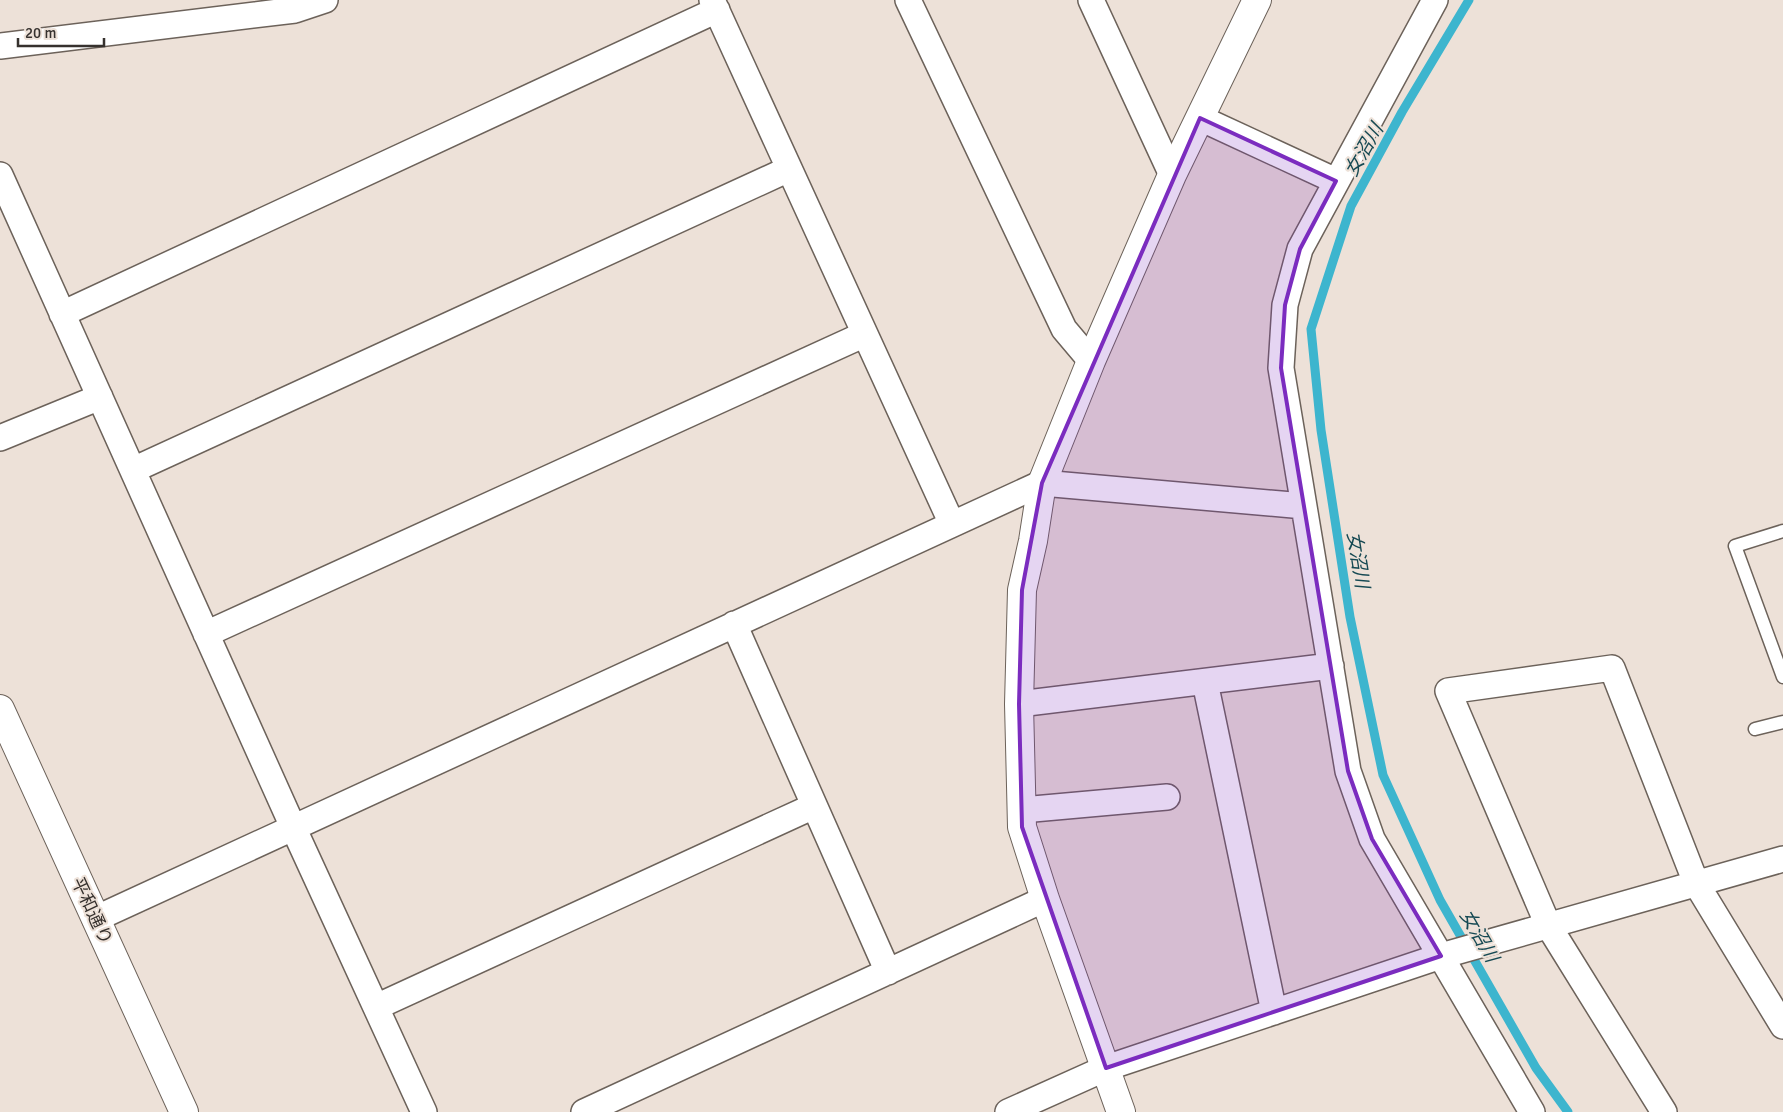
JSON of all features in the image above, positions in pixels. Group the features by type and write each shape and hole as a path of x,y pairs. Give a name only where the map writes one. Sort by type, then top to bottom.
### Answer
{"street":[{"path":"0,46 295,10 324,0"},
{"path":"908,0 1064,329 1091,361"},
{"path":"1091,0 1172,175"},
{"path":"1121,1112 1045,899 1022,827 1019,704 1022,590 1042,483 1091,361 1172,175 1257,0"},
{"path":"1434,0 1300,250 1285,305 1282,368 1348,771 1372,839 1532,1112"},
{"path":"62,314 714,5 952,524"},
{"path":"1200,118 1336,181"},
{"path":"133,470 790,169"},
{"path":"0,175 293,827 424,1112"},
{"path":"206,634 865,334"},
{"path":"0,438 100,396"},
{"path":"95,919 1042,483 1304,506"},
{"path":"734,624 888,972"},
{"path":"1019,704 1331,666"},
{"path":"1664,1112 1548,925 1448,691 1612,668 1696,883 1783,1026"},
{"path":"1205,682 1274,1012"},
{"name":"平和通り","path":"0,709 184,1112"},
{"path":"1022,810 1167,797"},
{"path":"376,1007 814,806"},
{"path":"1008,1112 1106,1068 1441,956 1783,858"},
{"path":"584,1112 1045,899"}],"lane":[{"path":"1783,531 1735,546 1783,677"},
{"path":"1755,729 1783,722"}],"highlighted area":[{"path":"1200,118 1336,181 1300,249 1285,305 1281,368 1348,771 1372,839 1441,956 1106,1068 1022,827 1019,704 1022,590 1042,483"}],"waterway":[{"name":"女沼川","path":"1469,0 1402,112 1351,206 1311,329 1321,430 1350,617 1383,775 1440,900 1536,1068 1568,1112"}]}
